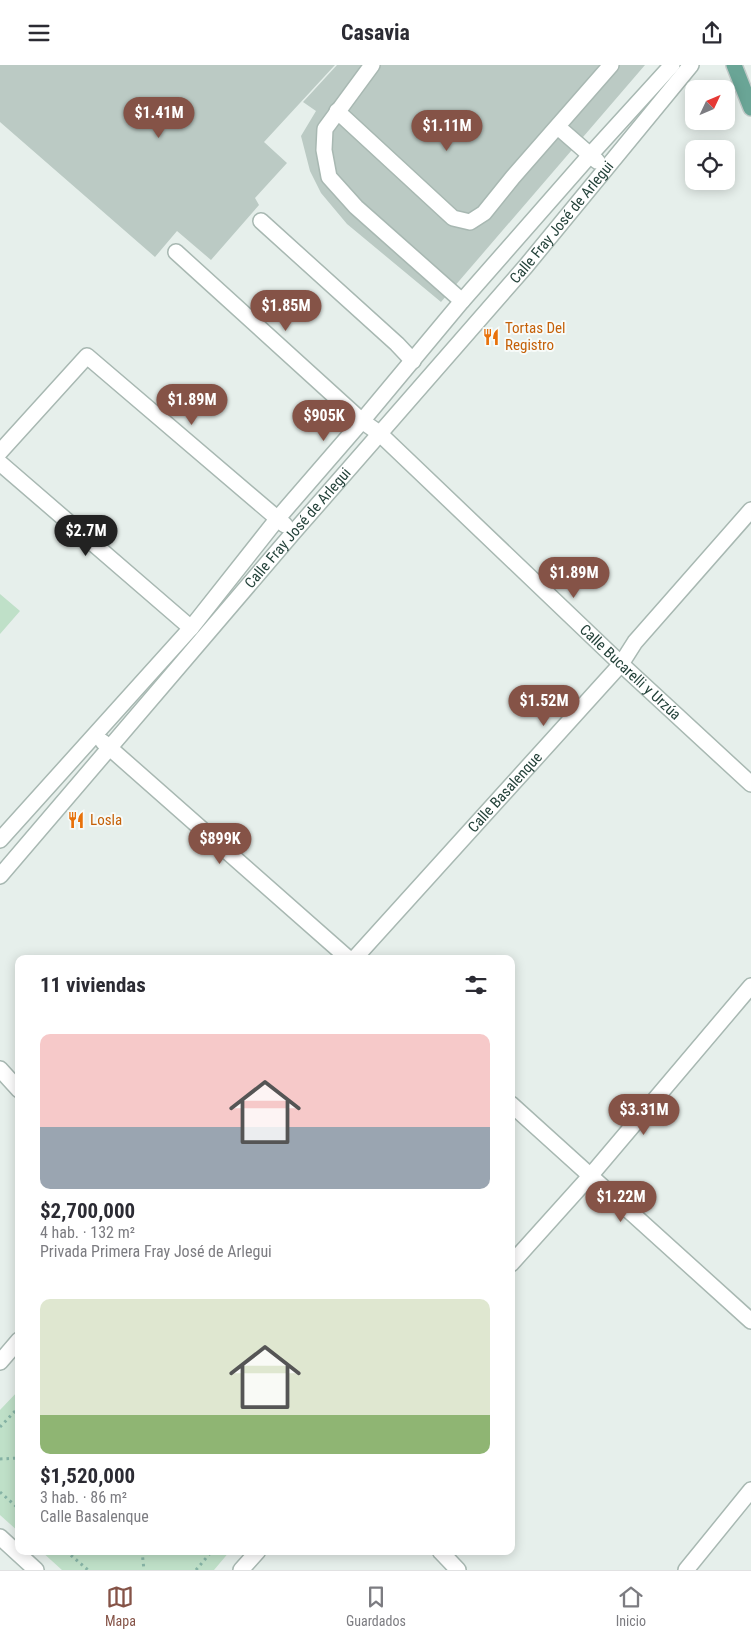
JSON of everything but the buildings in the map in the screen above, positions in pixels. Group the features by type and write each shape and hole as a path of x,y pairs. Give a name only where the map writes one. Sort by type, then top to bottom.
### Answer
{"main road":[{"path":"734,65 751,108"}],"street":[{"path":"372,65 325,129 324,150 329,177 356,207 462,301"},
{"path":"337,111 453,218 470,221 484,213 611,65"},
{"name":"Calle Fray José de Arlegui","path":"0,840 191,628 278,518 462,301 672,65"},
{"name":"Calle Fray José de Arlegui","path":"0,876 379,433 526,266 691,65"},
{"path":"558,127 591,154 605,169"},
{"path":"261,221 398,344 413,361"},
{"path":"510,249 526,266"},
{"name":"Calle Bucarelli y Urzúa","path":"176,252 362,421 379,433 621,664 751,784"},
{"path":"0,452 87,356 278,518 293,533"},
{"path":"0,463 191,628"},
{"name":"Calle Basalenque","path":"358,955 621,664 635,641 751,510"},
{"path":"95,734 344,955"},
{"path":"515,1260 591,1175 751,986"},
{"path":"0,1069 15,1086"},
{"path":"515,1108 751,1321"},
{"path":"0,1362 15,1345"},
{"path":"686,1570 751,1490"},
{"path":"0,1537 15,1551"},
{"path":"20,1555 36,1570"},
{"path":"241,1570 254,1555"},
{"path":"444,1555 458,1570"}],"path":[{"path":"0,1427 15,1411"},
{"path":"0,1459 15,1458"},
{"path":"0,1492 15,1505"},
{"path":"71,1555 88,1570"},
{"path":"142,1555 144,1570"},
{"path":"196,1570 209,1555"}],"green space":[{"path":"0,594 20,611 0,634"},
{"path":"15,1394 15,1528 0,1515 0,1410"},
{"path":"45,1555 227,1555 214,1570 62,1570"}],"place":[{"name":"Tortas Del Registro","path":"491,337"},
{"name":"Losla","path":"76,820"}]}
